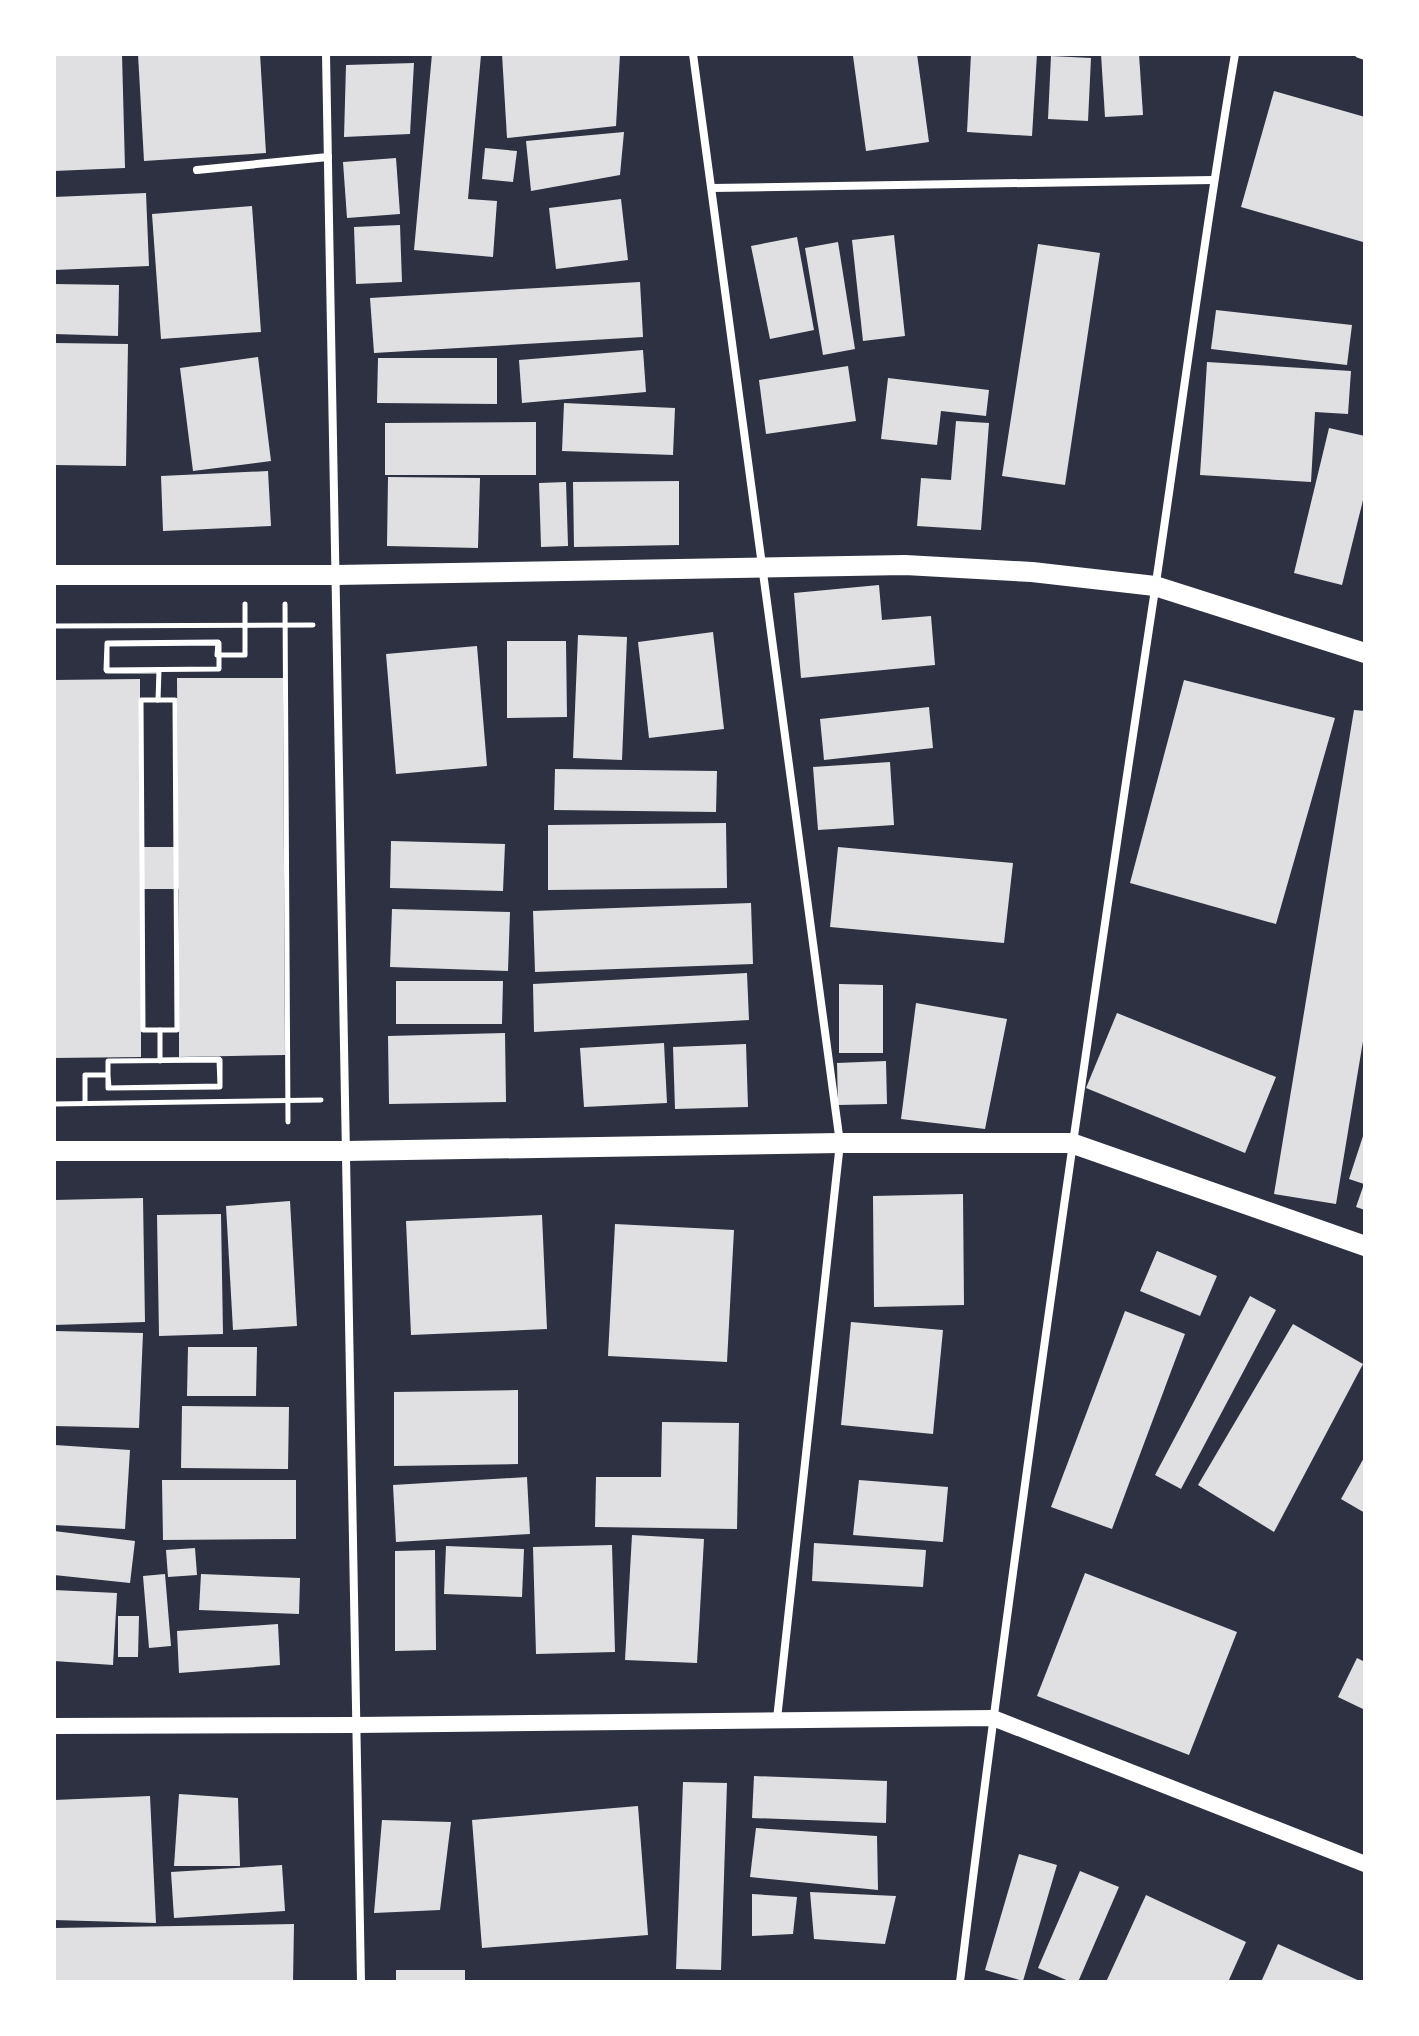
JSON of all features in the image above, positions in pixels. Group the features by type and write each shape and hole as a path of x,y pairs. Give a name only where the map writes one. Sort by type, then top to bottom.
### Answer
{"main road":[{"path":"54,575 336,575 905,565 1032,572 1155,586 1365,653"},
{"path":"54,1151 1071,1143 1365,1246"},
{"path":"54,1726 993,1718 1365,1864"}],"street":[{"path":"326,54 361,1982"},
{"path":"693,54 840,1143 777,1719"},
{"path":"960,1982 1071,1143 1213,180 1235,54"},
{"path":"1359,54 1365,56"},
{"path":"197,170 328,157"},
{"path":"712,188 1213,180"}],"path":[{"path":"158,671 107,671 107,644 219,643 219,669 158,671 106,670 107,643 218,642 217,655 245,655 245,575"},
{"path":"285,575 288,1151"},
{"path":"54,626 336,626"},
{"path":"158,671 158,700"},
{"path":"141,700 158,700 175,700 177,1030 143,1030 141,700"},
{"path":"159,1060 160,1030"},
{"path":"85,1103 85,1075 108,1075 109,1088 220,1087 220,1060 159,1060 108,1061 108,1088 220,1086 219,1059 159,1060"},
{"path":"54,1104 345,1099"}],"building":[{"path":"54,54 122,54 125,168 54,171"},
{"path":"138,54 260,54 266,153 144,161"},
{"path":"432,54 481,55 468,199 497,201 493,257 414,250"},
{"path":"502,54 620,54 616,126 507,138"},
{"path":"917,54 929,142 866,151 853,56"},
{"path":"971,54 1037,54 1032,136 967,132"},
{"path":"1101,54 1139,54 1143,115 1105,117"},
{"path":"1051,56 1091,58 1088,121 1048,119"},
{"path":"414,63 410,134 344,137 346,65"},
{"path":"1274,91 1365,117 1363,242 1241,207"},
{"path":"624,132 620,175 531,191 526,141"},
{"path":"485,148 517,151 513,182 482,179"},
{"path":"396,158 400,214 347,218 343,162"},
{"path":"146,193 149,266 54,270 54,197"},
{"path":"621,199 628,260 556,269 549,208"},
{"path":"252,206 261,332 161,339 152,214"},
{"path":"400,225 402,282 356,284 354,227"},
{"path":"894,235 905,336 863,341 852,240"},
{"path":"797,237 814,330 770,339 751,246"},
{"path":"838,242 855,349 823,355 805,248"},
{"path":"1038,244 1100,253 1065,485 1002,476"},
{"path":"640,282 643,337 374,353 370,298"},
{"path":"54,284 119,285 118,336 54,334"},
{"path":"1216,310 1352,325 1347,365 1211,349"},
{"path":"54,343 128,344 126,466 54,465"},
{"path":"643,350 646,392 522,403 519,360"},
{"path":"258,357 271,461 193,471 180,368"},
{"path":"378,358 497,358 497,404 377,403"},
{"path":"1207,362 1351,371 1348,414 1315,412 1311,482 1200,475"},
{"path":"848,366 856,421 766,434 759,380"},
{"path":"888,378 989,390 986,416 941,411 937,445 881,439"},
{"path":"564,403 675,408 673,455 562,451"},
{"path":"956,421 989,423 981,530 917,526 921,478 951,480"},
{"path":"536,422 536,475 385,475 385,423"},
{"path":"1329,428 1365,436 1365,492 1342,585 1294,573"},
{"path":"268,471 271,526 163,531 161,476"},
{"path":"388,477 480,478 478,548 387,546"},
{"path":"679,481 679,545 574,547 573,482"},
{"path":"566,482 568,546 541,547 539,483"},
{"path":"879,585 882,620 931,616 935,665 801,678 794,593"},
{"path":"713,632 724,729 649,738 638,642"},
{"path":"578,635 627,637 622,760 573,758"},
{"path":"507,641 566,641 567,717 507,718"},
{"path":"477,646 487,766 396,774 386,654"},
{"path":"177,678 283,678 285,1055 179,1057 179,889 141,889 141,1057 54,1058 54,680 140,679 140,847 178,847"},
{"path":"1184,680 1335,718 1276,924 1130,883"},
{"path":"929,707 933,748 824,760 820,719"},
{"path":"1354,710 1365,711 1365,1029 1336,1204 1274,1194"},
{"path":"890,762 894,825 818,830 813,767"},
{"path":"555,769 717,771 716,812 554,810"},
{"path":"726,823 727,888 548,890 548,825"},
{"path":"391,841 505,844 503,891 390,888"},
{"path":"838,847 1013,863 1004,943 830,927"},
{"path":"751,903 753,964 535,972 533,911"},
{"path":"392,909 510,912 508,971 390,967"},
{"path":"747,973 749,1020 534,1032 533,984"},
{"path":"396,981 503,981 502,1024 396,1024"},
{"path":"839,984 883,985 883,1053 839,1053"},
{"path":"916,1003 1007,1019 985,1129 901,1119"},
{"path":"1117,1013 1276,1077 1245,1153 1086,1088"},
{"path":"505,1033 506,1102 389,1104 388,1036"},
{"path":"664,1043 667,1103 584,1107 580,1048"},
{"path":"746,1044 748,1107 675,1109 673,1047"},
{"path":"886,1061 887,1104 838,1105 837,1063"},
{"path":"1364,1133 1365,1210 1356,1207 1364,1184 1349,1179"},
{"path":"963,1194 964,1305 874,1307 873,1196"},
{"path":"143,1198 145,1322 54,1325 54,1200"},
{"path":"290,1201 297,1326 233,1330 226,1206"},
{"path":"221,1214 223,1334 159,1336 157,1215"},
{"path":"542,1215 547,1329 411,1335 406,1221"},
{"path":"615,1224 734,1230 727,1362 608,1356"},
{"path":"1157,1251 1217,1276 1200,1316 1140,1291"},
{"path":"1250,1296 1276,1310 1181,1489 1155,1475"},
{"path":"1125,1311 1185,1334 1112,1529 1051,1507"},
{"path":"851,1322 943,1330 933,1434 841,1425"},
{"path":"1293,1324 1363,1364 1274,1532 1198,1485"},
{"path":"54,1331 143,1333 139,1428 54,1426"},
{"path":"188,1347 257,1347 256,1396 187,1396"},
{"path":"518,1390 518,1464 394,1466 394,1392"},
{"path":"182,1406 289,1407 288,1469 181,1468"},
{"path":"662,1422 739,1423 737,1529 595,1527 596,1477 661,1477"},
{"path":"55,1445 130,1450 125,1529 54,1525"},
{"path":"1365,1456 1365,1513 1341,1499"},
{"path":"527,1477 530,1534 396,1542 393,1485"},
{"path":"162,1480 296,1480 296,1539 163,1540"},
{"path":"859,1480 948,1487 943,1542 853,1535"},
{"path":"54,1531 135,1541 130,1583 54,1575"},
{"path":"632,1535 704,1539 697,1663 625,1660"},
{"path":"814,1543 926,1550 923,1587 812,1581"},
{"path":"612,1545 615,1652 536,1654 533,1547"},
{"path":"446,1546 524,1549 522,1597 444,1594"},
{"path":"195,1548 197,1575 168,1577 166,1550"},
{"path":"435,1550 436,1650 395,1651 395,1551"},
{"path":"1085,1573 1237,1632 1189,1755 1037,1696"},
{"path":"165,1574 171,1646 149,1648 143,1576"},
{"path":"201,1574 300,1578 299,1614 199,1610"},
{"path":"54,1590 117,1593 113,1665 54,1661"},
{"path":"118,1616 139,1616 138,1657 118,1657"},
{"path":"278,1624 280,1665 179,1673 177,1631"},
{"path":"1357,1658 1365,1662 1365,1710 1338,1697"},
{"path":"754,1776 887,1781 886,1823 752,1818"},
{"path":"683,1782 727,1783 721,1970 676,1969"},
{"path":"179,1794 238,1798 240,1866 174,1866"},
{"path":"150,1796 156,1923 54,1920 54,1800"},
{"path":"638,1806 648,1935 482,1948 472,1820"},
{"path":"382,1820 451,1822 440,1910 374,1913"},
{"path":"756,1828 877,1836 878,1890 750,1877"},
{"path":"1019,1854 1057,1865 1023,1981 985,1970"},
{"path":"282,1865 285,1911 174,1918 171,1872"},
{"path":"1080,1871 1119,1887 1078,1982 1071,1982 1038,1968"},
{"path":"810,1892 896,1896 885,1944 814,1939"},
{"path":"752,1894 797,1897 793,1934 752,1936"},
{"path":"1146,1895 1246,1942 1228,1982 1106,1982"},
{"path":"294,1924 293,1982 54,1982 54,1928"},
{"path":"1278,1944 1362,1982 1261,1982"},
{"path":"396,1970 465,1970 465,1982 396,1982"}]}
